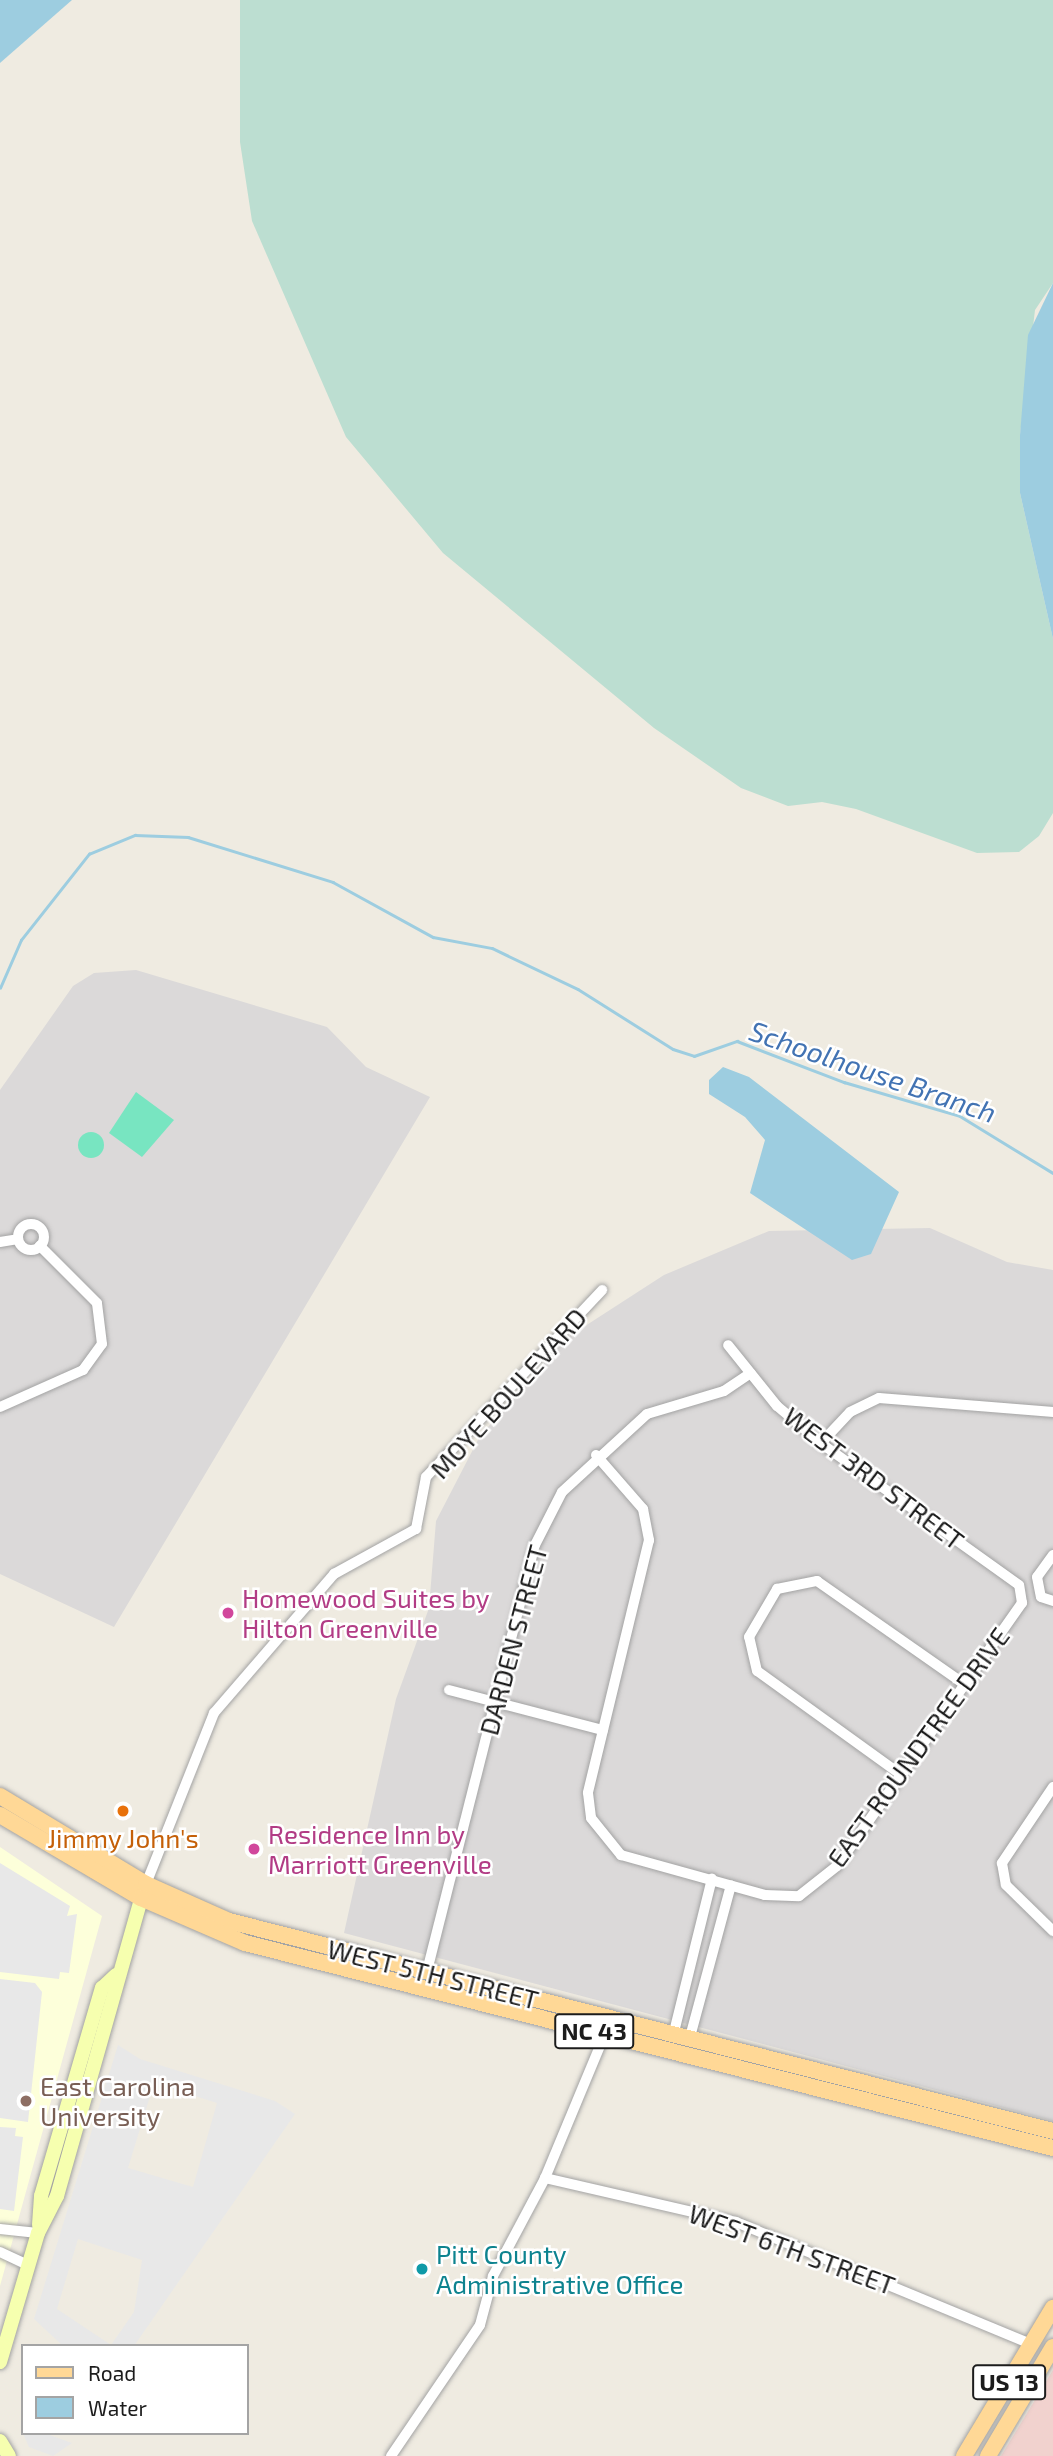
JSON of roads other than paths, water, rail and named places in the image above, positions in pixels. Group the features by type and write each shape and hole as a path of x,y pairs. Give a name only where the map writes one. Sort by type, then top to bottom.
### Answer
{"main road":[{"name":"WEST 5TH STREET","path":"0,1796 143,1891 229,1921 573,2009 674,2032 1053,2131"},
{"name":"WEST 5TH STREET","path":"0,1815 245,1943 1053,2148"},
{"path":"439,1991 458,1989 573,2009"},
{"path":"552,2021 583,2022 681,2045 690,2037"},
{"name":"US 13","path":"964,2456 1053,2308"},
{"name":"US 13","path":"988,2456 1053,2347"}],"street":[{"path":"18,1239 22,1228 33,1225 42,1232 40,1246"},
{"path":"0,1242 18,1239"},
{"path":"18,1239 29,1250 40,1246"},
{"path":"0,1407 83,1370 102,1344 97,1303 40,1246"},
{"name":"MOYE BOULEVARD","path":"0,2362 38,2233 41,2196 102,1988 116,1975 143,1891 214,1713 334,1574 416,1529 426,1477 601,1290"},
{"name":"WEST 3RD STREET","path":"728,1345 751,1373 821,1443 1019,1583 1022,1603"},
{"name":"DARDEN STREET","path":"427,1971 535,1545 562,1492 596,1455 648,1414 724,1391 751,1373"},
{"path":"821,1443 850,1412 878,1398 1053,1412"},
{"name":"EAST ROUNDTREE DRIVE","path":"596,1455 643,1509 649,1540 588,1793 591,1818 603,1839 621,1855 731,1885 799,1896 837,1866 1022,1603"},
{"path":"1053,1555 1037,1577 1041,1597 1053,1601"},
{"path":"900,1774 757,1671 749,1637 777,1589 817,1581 964,1684"},
{"path":"449,1690 603,1730"},
{"path":"1053,1787 1002,1863 1006,1885 1053,1931"},
{"path":"674,2032 712,1880"},
{"path":"690,2037 731,1885"},
{"path":"391,2456 480,2325 493,2276 545,2178 605,2034"},
{"name":"WEST 6TH STREET","path":"545,2178 736,2222 1031,2344"},
{"path":"0,2229 38,2233"},
{"path":"0,2252 28,2265"},
{"path":"0,2441 9,2456"}],"water":[{"path":"0,0 72,0 0,63"},
{"path":"1053,283 1053,639 1020,493 1020,435 1028,335"},
{"path":"723,1067 749,1077 899,1192 871,1254 852,1260 750,1193 765,1140 745,1117 709,1094 709,1080"}],"waterway":[{"name":"Schoolhouse Branch","path":"0,988 21,940 89,854 135,835 188,837 333,882 433,937 492,948 578,989 673,1049 694,1056 737,1041 844,1082 960,1116 1053,1173"}],"place":[{"name":"Homewood Suites by Hilton Greenville","path":"228,1613"},
{"name":"Jimmy John's","path":"123,1811"},
{"name":"Residence Inn by Marriott Greenville","path":"254,1849"},
{"name":"East Carolina University","path":"26,2101"},
{"name":"Pitt County Administrative Office","path":"422,2269"}]}
